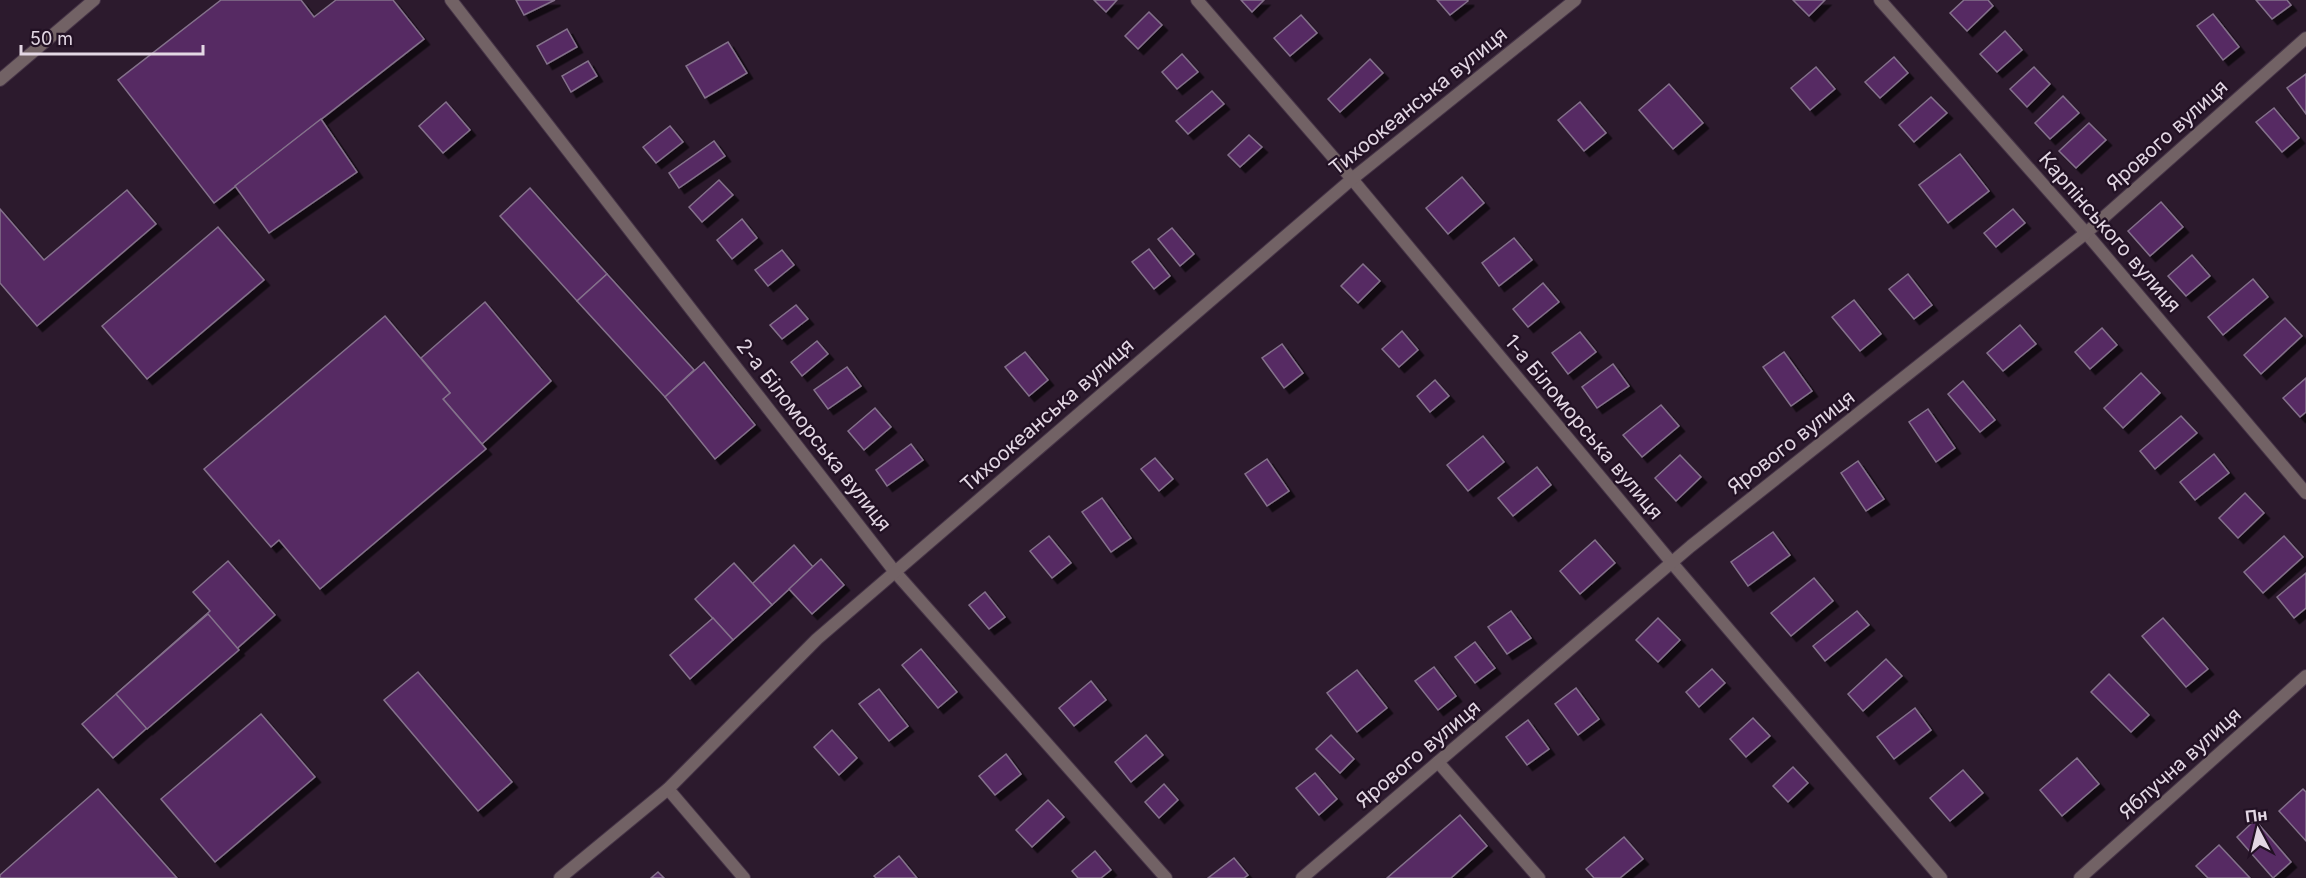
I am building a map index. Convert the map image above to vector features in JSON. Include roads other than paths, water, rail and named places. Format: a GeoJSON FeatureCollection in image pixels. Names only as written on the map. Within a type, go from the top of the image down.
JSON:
{"type":"FeatureCollection","features":[{"type":"Feature","properties":{"kind":"street"},"geometry":{"type":"LineString","coordinates":[[0,80],[94,0]]}},
{"type":"Feature","properties":{"kind":"street","name":"2-а Біломорська вулиця"},"geometry":{"type":"LineString","coordinates":[[450,0],[895,572],[1166,878]]}},
{"type":"Feature","properties":{"kind":"street","name":"1-а Біломорська вулиця"},"geometry":{"type":"LineString","coordinates":[[1197,0],[1352,179],[1672,563],[1941,878]]}},
{"type":"Feature","properties":{"kind":"street","name":"Тихоокеанська вулиця"},"geometry":{"type":"LineString","coordinates":[[560,878],[668,789],[817,639],[1352,179],[1575,0]]}},
{"type":"Feature","properties":{"kind":"street","name":"Карпінського вулиця"},"geometry":{"type":"LineString","coordinates":[[1880,0],[2086,233],[2306,493]]}},
{"type":"Feature","properties":{"kind":"street","name":"Ярового вулиця"},"geometry":{"type":"LineString","coordinates":[[1302,878],[1672,563],[2086,233],[2306,38]]}},
{"type":"Feature","properties":{"kind":"street","name":"Яблучна вулиця"},"geometry":{"type":"LineString","coordinates":[[2080,878],[2306,676]]}},
{"type":"Feature","properties":{"kind":"street"},"geometry":{"type":"LineString","coordinates":[[1438,762],[1539,878]]}},
{"type":"Feature","properties":{"kind":"street"},"geometry":{"type":"LineString","coordinates":[[668,789],[744,878]]}}]}
